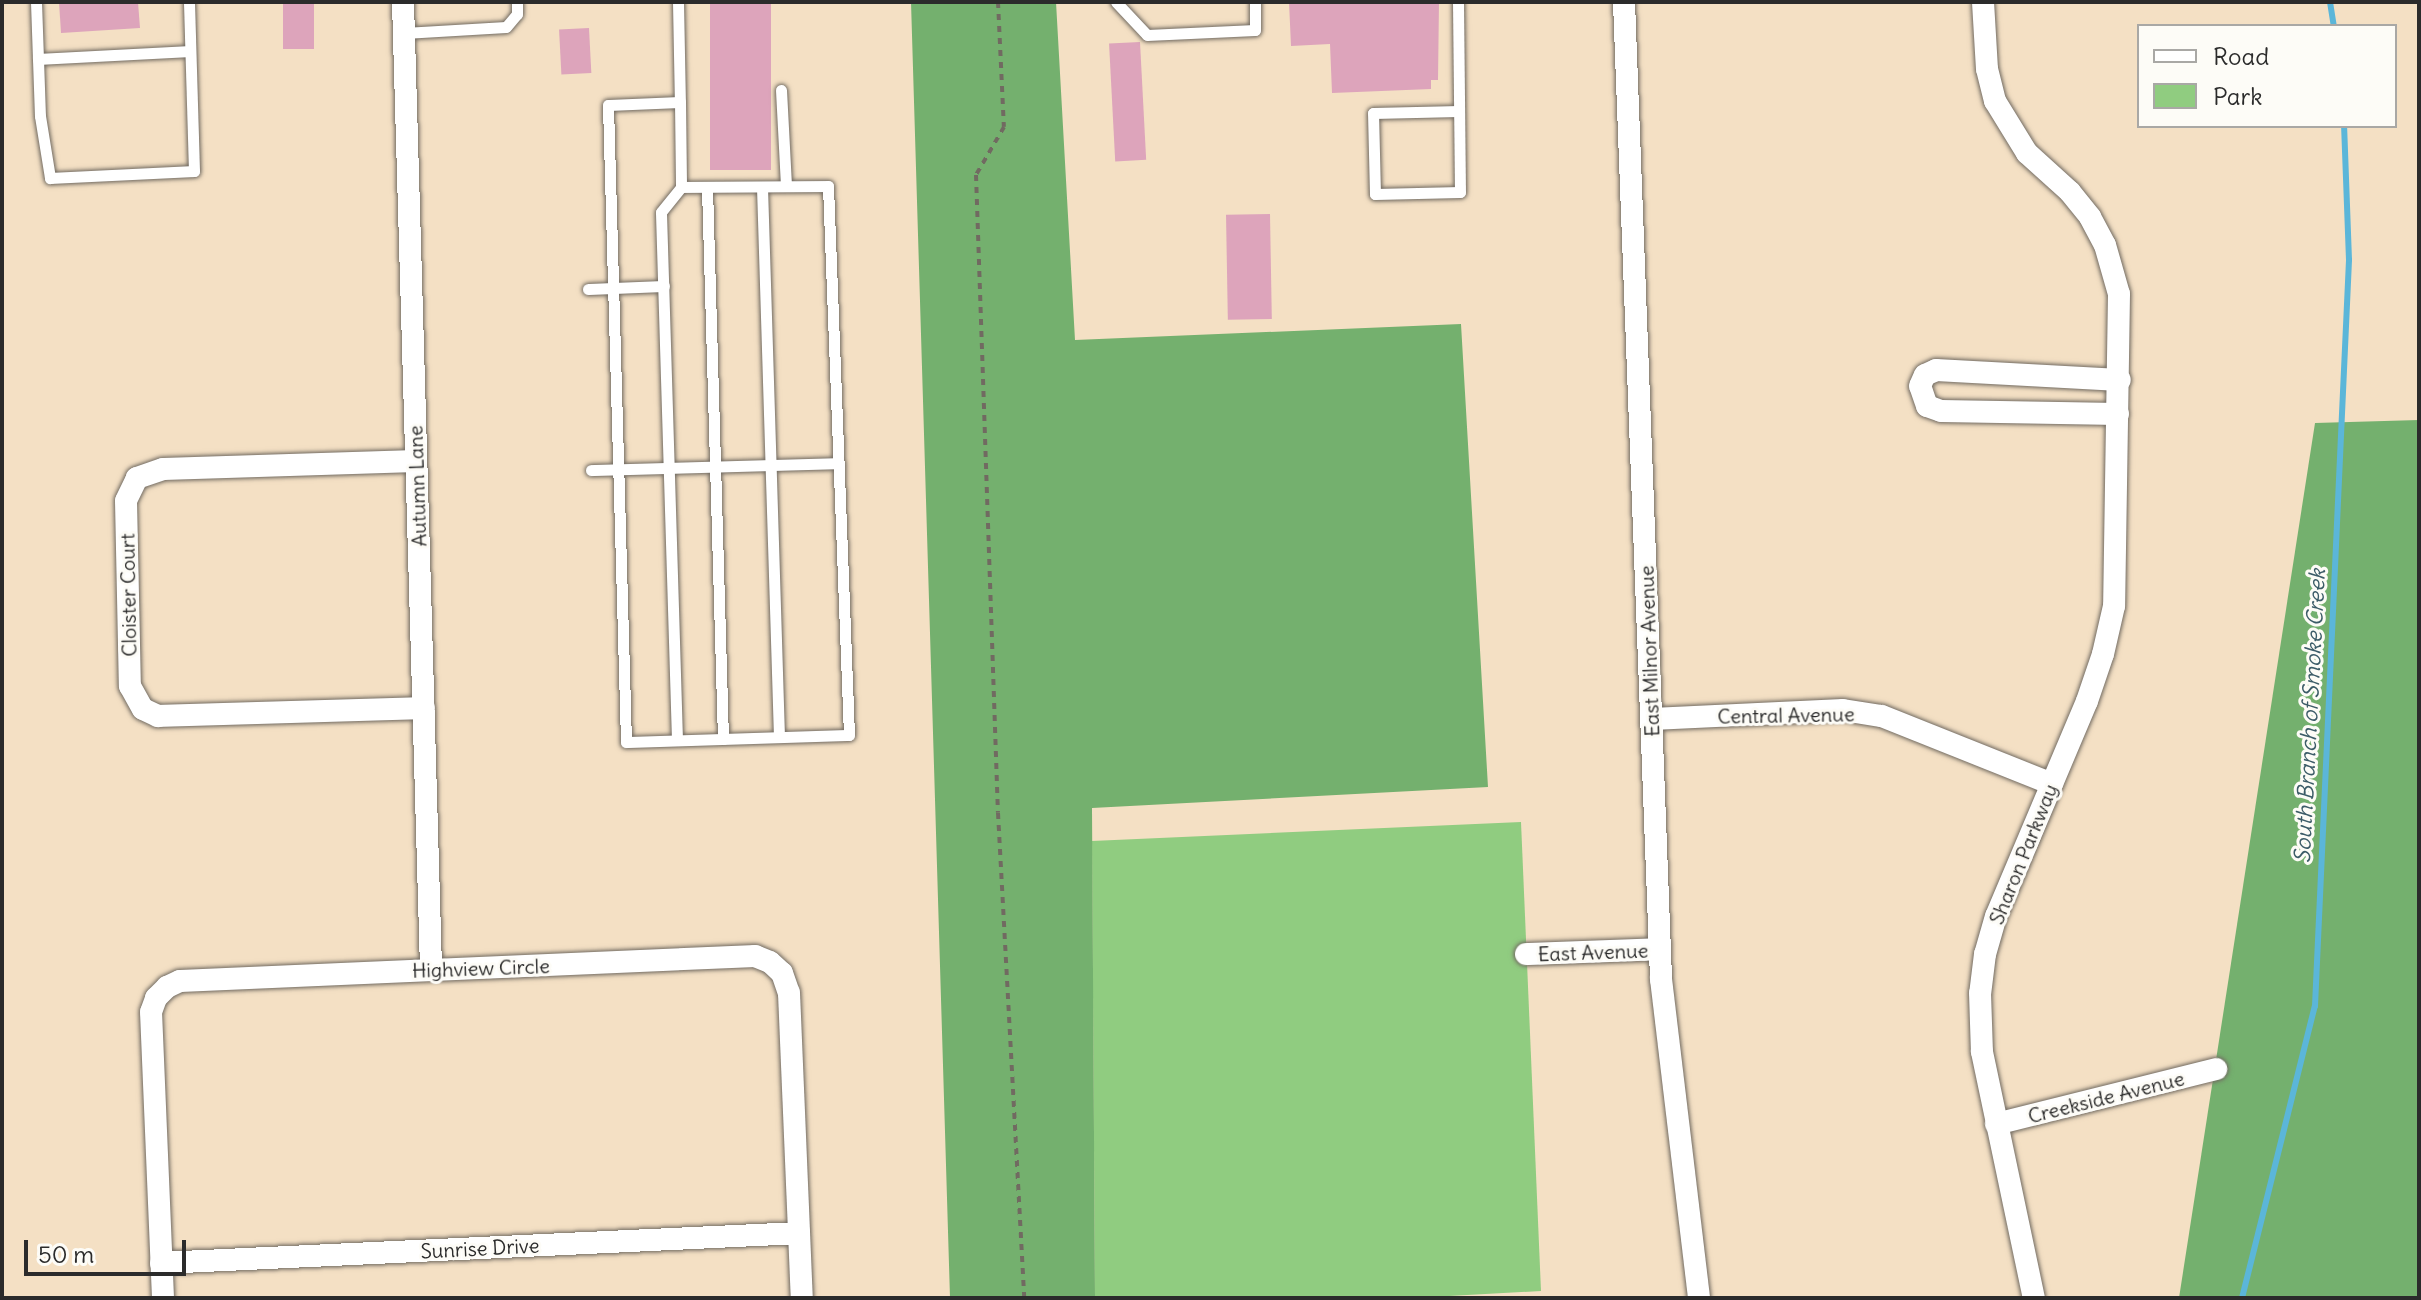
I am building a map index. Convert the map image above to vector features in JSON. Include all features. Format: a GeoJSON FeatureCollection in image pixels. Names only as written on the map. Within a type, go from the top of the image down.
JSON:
{"type":"FeatureCollection","features":[{"type":"Feature","properties":{"kind":"street","name":"Autumn Lane"},"geometry":{"type":"LineString","coordinates":[[403,2],[431,970]]}},
{"type":"Feature","properties":{"kind":"street","name":"East Milnor Avenue"},"geometry":{"type":"LineString","coordinates":[[1624,2],[1660,949],[1671,1080],[1699,1298]]}},
{"type":"Feature","properties":{"kind":"street","name":"Sharon Parkway"},"geometry":{"type":"LineString","coordinates":[[1983,2],[1987,69],[2000,111],[2027,153],[2070,192],[2090,217],[2105,245],[2119,294],[2114,606],[2103,654],[1996,916],[1985,954],[1979,1023],[1996,1124],[2034,1298]]}},
{"type":"Feature","properties":{"kind":"street"},"geometry":{"type":"LineString","coordinates":[[2118,414],[1941,411],[1927,406],[1920,386],[1925,375],[1936,370],[2120,380]]}},
{"type":"Feature","properties":{"kind":"street","name":"Cloister Court"},"geometry":{"type":"LineString","coordinates":[[416,461],[163,469],[137,478],[126,501],[130,686],[143,709],[158,716],[424,708]]}},
{"type":"Feature","properties":{"kind":"street","name":"Central Avenue"},"geometry":{"type":"LineString","coordinates":[[1652,719],[1843,710],[1882,716],[2052,784]]}},
{"type":"Feature","properties":{"kind":"street","name":"East Avenue"},"geometry":{"type":"LineString","coordinates":[[1526,954],[1660,949]]}},
{"type":"Feature","properties":{"kind":"street","name":"Highview Circle"},"geometry":{"type":"LineString","coordinates":[[163,1298],[151,1012],[156,998],[180,981],[755,956],[770,962],[782,973],[789,993],[802,1298]]}},
{"type":"Feature","properties":{"kind":"street","name":"Creekside Avenue"},"geometry":{"type":"LineString","coordinates":[[1996,1124],[2216,1069]]}},
{"type":"Feature","properties":{"kind":"street","name":"Sunrise Drive"},"geometry":{"type":"LineString","coordinates":[[161,1263],[799,1233]]}},
{"type":"Feature","properties":{"kind":"lane"},"geometry":{"type":"LineString","coordinates":[[36,2],[40,116],[50,178],[194,171],[189,2]]}},
{"type":"Feature","properties":{"kind":"lane"},"geometry":{"type":"LineString","coordinates":[[404,33],[506,27],[517,14],[517,2]]}},
{"type":"Feature","properties":{"kind":"lane"},"geometry":{"type":"LineString","coordinates":[[677,740],[661,212],[681,187],[678,2]]}},
{"type":"Feature","properties":{"kind":"lane"},"geometry":{"type":"LineString","coordinates":[[1116,2],[1147,35],[1255,30],[1255,2]]}},
{"type":"Feature","properties":{"kind":"lane"},"geometry":{"type":"LineString","coordinates":[[1458,2],[1460,192],[1375,194],[1373,113],[1459,111]]}},
{"type":"Feature","properties":{"kind":"lane"},"geometry":{"type":"LineString","coordinates":[[38,59],[190,51]]}},
{"type":"Feature","properties":{"kind":"lane"},"geometry":{"type":"LineString","coordinates":[[781,90],[786,186]]}},
{"type":"Feature","properties":{"kind":"lane"},"geometry":{"type":"LineString","coordinates":[[680,102],[608,105],[626,742],[849,735],[828,186],[681,187]]}},
{"type":"Feature","properties":{"kind":"lane"},"geometry":{"type":"LineString","coordinates":[[707,187],[723,739]]}},
{"type":"Feature","properties":{"kind":"lane"},"geometry":{"type":"LineString","coordinates":[[762,187],[779,737]]}},
{"type":"Feature","properties":{"kind":"lane"},"geometry":{"type":"LineString","coordinates":[[588,289],[664,286]]}},
{"type":"Feature","properties":{"kind":"lane"},"geometry":{"type":"LineString","coordinates":[[591,470],[838,463]]}},
{"type":"Feature","properties":{"kind":"path"},"geometry":{"type":"LineString","coordinates":[[998,2],[1004,127],[976,175],[998,813],[1024,1298]]}},
{"type":"Feature","properties":{"kind":"green space"},"geometry":{"type":"Polygon","coordinates":[[[911,2],[1056,2],[1075,340],[1461,324],[1488,787],[1092,808],[1095,1298],[950,1298],[911,2]]]}},
{"type":"Feature","properties":{"kind":"green space"},"geometry":{"type":"Polygon","coordinates":[[[2419,420],[2419,1298],[2179,1298],[2315,423],[2419,420]]]}},
{"type":"Feature","properties":{"kind":"green space"},"geometry":{"type":"Polygon","coordinates":[[[1521,822],[1541,1291],[1413,1298],[1095,1298],[1092,841],[1521,822]]]}},
{"type":"Feature","properties":{"kind":"building"},"geometry":{"type":"Polygon","coordinates":[[[59,2],[138,2],[140,28],[61,33],[59,2]]]}},
{"type":"Feature","properties":{"kind":"building"},"geometry":{"type":"Polygon","coordinates":[[[283,2],[314,2],[314,49],[283,49],[283,2]]]}},
{"type":"Feature","properties":{"kind":"building"},"geometry":{"type":"Polygon","coordinates":[[[710,2],[771,2],[771,170],[710,170],[710,2]]]}},
{"type":"Feature","properties":{"kind":"building"},"geometry":{"type":"Polygon","coordinates":[[[1289,2],[1439,2],[1438,80],[1431,80],[1431,89],[1332,93],[1330,44],[1291,46],[1289,2]]]}},
{"type":"Feature","properties":{"kind":"building"},"geometry":{"type":"Polygon","coordinates":[[[589,28],[591,73],[561,75],[559,30],[589,28]]]}},
{"type":"Feature","properties":{"kind":"building"},"geometry":{"type":"Polygon","coordinates":[[[1140,42],[1146,160],[1115,161],[1109,44],[1140,42]]]}},
{"type":"Feature","properties":{"kind":"building"},"geometry":{"type":"Polygon","coordinates":[[[1270,214],[1272,319],[1228,320],[1226,215],[1270,214]]]}},
{"type":"Feature","properties":{"kind":"waterway","name":"South Branch of Smoke Creek"},"geometry":{"type":"LineString","coordinates":[[2330,2],[2334,24]]}},
{"type":"Feature","properties":{"kind":"waterway","name":"South Branch of Smoke Creek"},"geometry":{"type":"LineString","coordinates":[[2242,1298],[2315,1006],[2349,260],[2344,128]]}}]}
